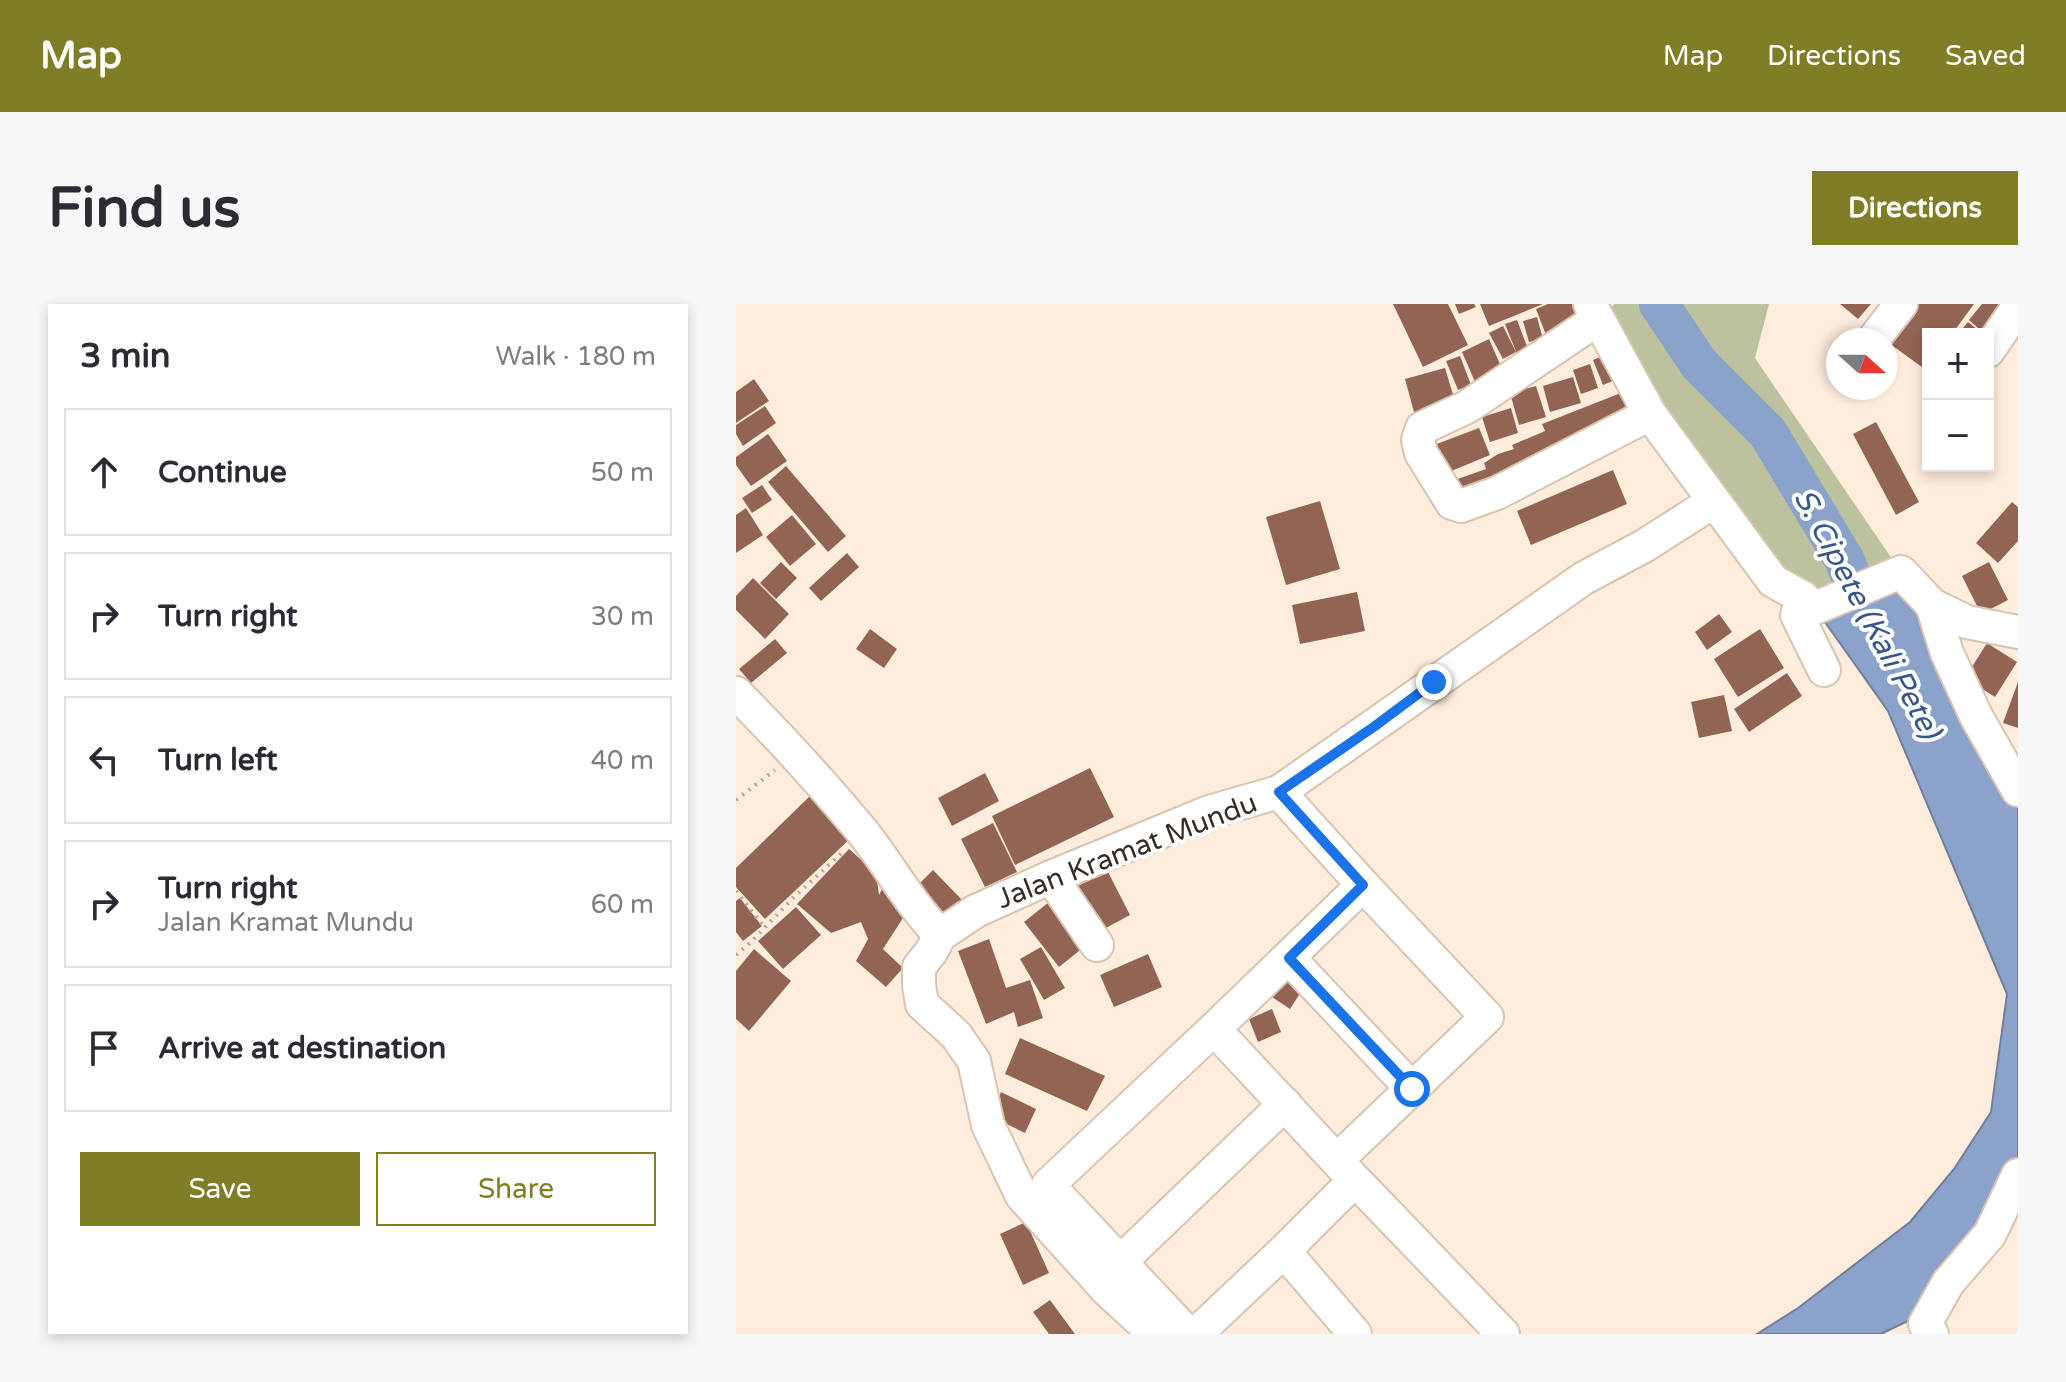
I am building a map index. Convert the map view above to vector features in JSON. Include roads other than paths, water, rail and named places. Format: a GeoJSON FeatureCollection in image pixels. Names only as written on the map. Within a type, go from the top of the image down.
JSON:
{"type":"FeatureCollection","features":[{"type":"Feature","properties":{"kind":"street"},"geometry":{"type":"LineString","coordinates":[[1882,328],[1901,304]]}},
{"type":"Feature","properties":{"kind":"street"},"geometry":{"type":"LineString","coordinates":[[1994,342],[2018,307]]}},
{"type":"Feature","properties":{"kind":"street"},"geometry":{"type":"LineString","coordinates":[[1650,414],[1497,493],[1461,506],[1452,503],[1421,453],[1418,440],[1422,428],[1467,407],[1594,312],[1650,414],[1713,502],[1773,581],[1808,603]]}},
{"type":"Feature","properties":{"kind":"street","name":"Jalan Kramat Mundu"},"geometry":{"type":"LineString","coordinates":[[940,935],[976,911],[1051,877],[1209,812],[1279,792],[1584,578],[1644,546],[1713,502]]}},
{"type":"Feature","properties":{"kind":"street"},"geometry":{"type":"LineString","coordinates":[[1824,670],[1797,615],[1808,603],[1901,572],[1932,605],[1967,622],[2018,632]]}},
{"type":"Feature","properties":{"kind":"street"},"geometry":{"type":"LineString","coordinates":[[1932,605],[1947,653],[1976,716],[2018,790]]}},
{"type":"Feature","properties":{"kind":"street"},"geometry":{"type":"LineString","coordinates":[[736,693],[796,754],[864,833],[940,935],[919,967],[922,1004],[956,1035],[974,1061],[988,1125],[1022,1196],[1108,1291],[1155,1334]]}},
{"type":"Feature","properties":{"kind":"street"},"geometry":{"type":"LineString","coordinates":[[1279,792],[1487,1017],[1412,1089],[1284,1251],[1198,1333],[1120,1262],[1048,1185],[1363,885]]}},
{"type":"Feature","properties":{"kind":"street"},"geometry":{"type":"LineString","coordinates":[[1051,877],[1097,945]]}},
{"type":"Feature","properties":{"kind":"street"},"geometry":{"type":"LineString","coordinates":[[1289,958],[1412,1089]]}},
{"type":"Feature","properties":{"kind":"street"},"geometry":{"type":"LineString","coordinates":[[1214,1029],[1503,1334]]}},
{"type":"Feature","properties":{"kind":"street"},"geometry":{"type":"LineString","coordinates":[[1120,1262],[1285,1104]]}},
{"type":"Feature","properties":{"kind":"street"},"geometry":{"type":"LineString","coordinates":[[1932,1334],[1925,1324],[1948,1283],[1990,1234],[2018,1175]]}},
{"type":"Feature","properties":{"kind":"street"},"geometry":{"type":"LineString","coordinates":[[1284,1251],[1355,1334]]}},
{"type":"Feature","properties":{"kind":"water"},"geometry":{"type":"Polygon","coordinates":[[[1901,572],[2018,790],[2018,1175],[1948,1283],[1908,1321],[1881,1334],[1757,1334],[1798,1308],[1910,1222],[1954,1169],[1991,1112],[2007,994],[1888,711],[1815,608],[1901,572]]]}},
{"type":"Feature","properties":{"kind":"waterway","name":"S. Cipete (Kali Pete)"},"geometry":{"type":"LineString","coordinates":[[1659,304],[1699,364],[1768,433],[1845,561],[1870,625]]}}]}
